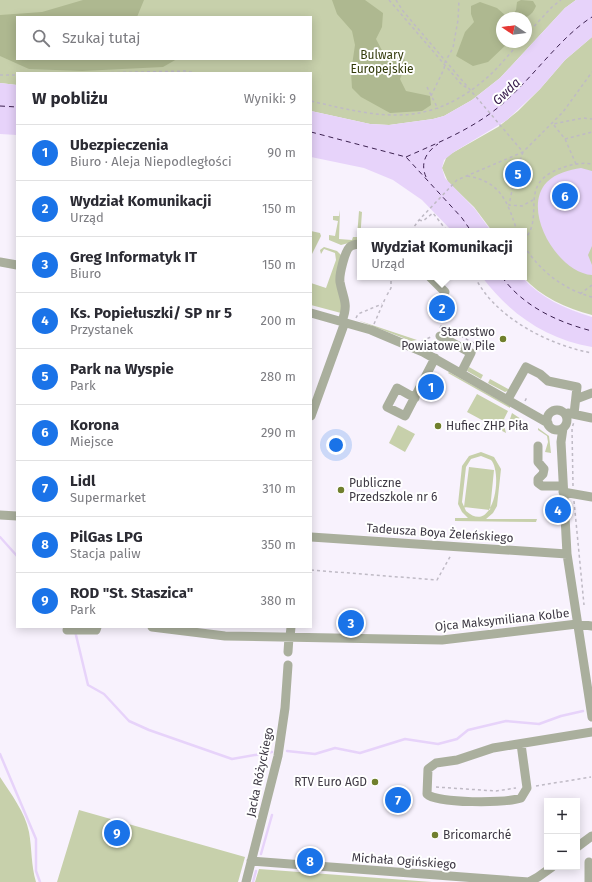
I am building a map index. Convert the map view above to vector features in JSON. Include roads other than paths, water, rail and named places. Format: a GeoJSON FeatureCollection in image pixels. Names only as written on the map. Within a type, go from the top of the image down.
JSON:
{"type":"FeatureCollection","features":[{"type":"Feature","properties":{"kind":"street"},"geometry":{"type":"LineString","coordinates":[[312,413],[346,310],[345,297],[340,280],[342,268],[347,250],[350,246],[357,245]]}},
{"type":"Feature","properties":{"kind":"street"},"geometry":{"type":"LineString","coordinates":[[0,262],[16,265]]}},
{"type":"Feature","properties":{"kind":"street"},"geometry":{"type":"LineString","coordinates":[[433,280],[445,292]]}},
{"type":"Feature","properties":{"kind":"street"},"geometry":{"type":"LineString","coordinates":[[312,313],[392,338],[435,358],[521,407],[559,423],[577,418],[592,418]]}},
{"type":"Feature","properties":{"kind":"street"},"geometry":{"type":"LineString","coordinates":[[438,336],[471,353],[461,373]]}},
{"type":"Feature","properties":{"kind":"street"},"geometry":{"type":"LineString","coordinates":[[415,398],[435,358]]}},
{"type":"Feature","properties":{"kind":"street"},"geometry":{"type":"LineString","coordinates":[[508,399],[526,367],[540,374],[548,381],[578,387],[576,399],[577,418]]}},
{"type":"Feature","properties":{"kind":"street"},"geometry":{"type":"LineString","coordinates":[[576,399],[592,393]]}},
{"type":"Feature","properties":{"kind":"street"},"geometry":{"type":"LineString","coordinates":[[521,407],[550,412],[559,410],[567,554],[592,718]]}},
{"type":"Feature","properties":{"kind":"street"},"geometry":{"type":"LineString","coordinates":[[550,412],[547,417],[559,423]]}},
{"type":"Feature","properties":{"kind":"street"},"geometry":{"type":"LineString","coordinates":[[538,446],[538,462],[544,469],[543,474],[538,479],[538,484],[563,489],[574,494],[592,497]]}},
{"type":"Feature","properties":{"kind":"street"},"geometry":{"type":"LineString","coordinates":[[0,515],[16,516]]}},
{"type":"Feature","properties":{"kind":"street","name":"Tadeusza Boya Żeleńskiego"},"geometry":{"type":"LineString","coordinates":[[312,537],[567,554]]}},
{"type":"Feature","properties":{"kind":"street","name":"Ojca Maksymiliana Kolbe"},"geometry":{"type":"LineString","coordinates":[[160,628],[225,636],[442,640],[578,624],[592,626]]}},
{"type":"Feature","properties":{"kind":"street"},"geometry":{"type":"LineString","coordinates":[[67,630],[96,630],[97,628]]}},
{"type":"Feature","properties":{"kind":"street"},"geometry":{"type":"LineString","coordinates":[[288,652],[291,628]]}},
{"type":"Feature","properties":{"kind":"street","name":"Jacka Różyckiego"},"geometry":{"type":"LineString","coordinates":[[246,882],[278,756],[285,708],[288,665]]}},
{"type":"Feature","properties":{"kind":"street"},"geometry":{"type":"LineString","coordinates":[[521,744],[527,787],[526,792],[521,798],[512,801],[492,802],[434,798],[427,794],[426,786],[428,769],[434,764],[457,760],[493,748],[592,732]]}},
{"type":"Feature","properties":{"kind":"street"},"geometry":{"type":"LineString","coordinates":[[580,845],[592,836]]}},
{"type":"Feature","properties":{"kind":"street","name":"Michała Ogińskiego"},"geometry":{"type":"LineString","coordinates":[[251,861],[529,882],[538,878],[548,870]]}},
{"type":"Feature","properties":{"kind":"street"},"geometry":{"type":"LineString","coordinates":[[589,862],[589,882]]}},
{"type":"Feature","properties":{"kind":"water","name":"Gwda"},"geometry":{"type":"Polygon","coordinates":[[[576,0],[592,0],[592,37],[565,60],[540,89],[507,120],[454,152],[444,160],[442,168],[445,178],[475,209],[489,228],[449,228],[422,200],[393,180],[364,168],[312,157],[312,111],[370,124],[389,125],[444,116],[472,100],[500,78],[528,48],[532,48],[532,44],[565,8],[576,0]]]}},
{"type":"Feature","properties":{"kind":"water"},"geometry":{"type":"Polygon","coordinates":[[[0,83],[16,85],[16,135],[0,134],[0,83]]]}},
{"type":"Feature","properties":{"kind":"water"},"geometry":{"type":"Polygon","coordinates":[[[581,168],[592,171],[592,246],[588,255],[592,265],[592,275],[579,272],[567,264],[556,252],[540,223],[538,208],[540,194],[547,182],[559,174],[581,168]],[[564,185],[557,190],[555,196],[558,202],[565,205],[572,203],[575,196],[572,188],[564,185]]]}},
{"type":"Feature","properties":{"kind":"water"},"geometry":{"type":"Polygon","coordinates":[[[485,280],[525,280],[537,291],[554,302],[592,317],[592,347],[559,338],[530,323],[493,290],[485,280]]]}},
{"type":"Feature","properties":{"kind":"waterway"},"geometry":{"type":"LineString","coordinates":[[0,537],[16,555]]}},
{"type":"Feature","properties":{"kind":"waterway"},"geometry":{"type":"LineString","coordinates":[[75,631],[88,685],[104,694],[129,721],[149,730],[232,759],[272,752]]}},
{"type":"Feature","properties":{"kind":"waterway"},"geometry":{"type":"LineString","coordinates":[[287,751],[315,754],[335,748],[360,753],[405,739],[438,744],[457,739],[468,730],[506,721],[539,724],[561,716],[583,711]]}},
{"type":"Feature","properties":{"kind":"waterway"},"geometry":{"type":"LineString","coordinates":[[0,754],[36,839],[36,871],[40,882]]}},
{"type":"Feature","properties":{"kind":"waterway"},"geometry":{"type":"LineString","coordinates":[[261,854],[272,815]]}},
{"type":"Feature","properties":{"kind":"waterway"},"geometry":{"type":"LineString","coordinates":[[253,882],[256,871]]}},
{"type":"Feature","properties":{"kind":"place","name":"Park na Wyspie"},"geometry":{"type":"Point","coordinates":[518,174]}},
{"type":"Feature","properties":{"kind":"place","name":"Korona"},"geometry":{"type":"Point","coordinates":[565,196]}},
{"type":"Feature","properties":{"kind":"place","name":"Wydział Komunikacji"},"geometry":{"type":"Point","coordinates":[442,308]}},
{"type":"Feature","properties":{"kind":"place","name":"Starostwo Powiatowe w Pile"},"geometry":{"type":"Point","coordinates":[503,339]}},
{"type":"Feature","properties":{"kind":"place","name":"Ubezpieczenia"},"geometry":{"type":"Point","coordinates":[431,387]}},
{"type":"Feature","properties":{"kind":"place","name":"Hufiec ZHP Piła"},"geometry":{"type":"Point","coordinates":[438,426]}},
{"type":"Feature","properties":{"kind":"place","name":"Publiczne Przedszkole nr 6"},"geometry":{"type":"Point","coordinates":[341,490]}},
{"type":"Feature","properties":{"kind":"place","name":"Ks. Popiełuszki/ SP nr 5"},"geometry":{"type":"Point","coordinates":[558,510]}},
{"type":"Feature","properties":{"kind":"place","name":"Greg Informatyk IT"},"geometry":{"type":"Point","coordinates":[351,623]}},
{"type":"Feature","properties":{"kind":"place","name":"RTV Euro AGD"},"geometry":{"type":"Point","coordinates":[375,782]}},
{"type":"Feature","properties":{"kind":"place","name":"Lidl"},"geometry":{"type":"Point","coordinates":[398,800]}},
{"type":"Feature","properties":{"kind":"place","name":"ROD \"St. Staszica\""},"geometry":{"type":"Point","coordinates":[117,833]}},
{"type":"Feature","properties":{"kind":"place","name":"Bricomarché"},"geometry":{"type":"Point","coordinates":[435,835]}},
{"type":"Feature","properties":{"kind":"place","name":"PilGas LPG"},"geometry":{"type":"Point","coordinates":[310,861]}},
{"type":"Feature","properties":{"kind":"park label","name":"Bulwary Europejskie"},"geometry":{"type":"Point","coordinates":[382,62]}}]}
